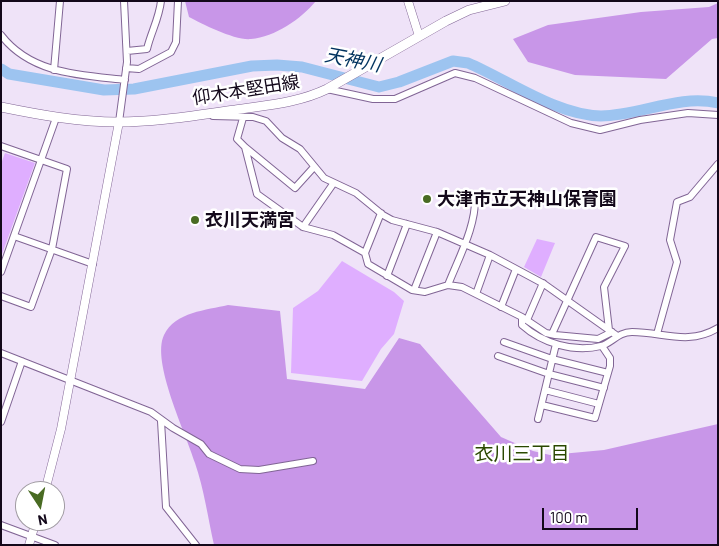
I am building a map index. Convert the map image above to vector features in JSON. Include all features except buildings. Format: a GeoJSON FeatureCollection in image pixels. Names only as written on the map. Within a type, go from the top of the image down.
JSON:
{"type":"FeatureCollection","features":[{"type":"Feature","properties":{"kind":"main road","name":"仰木本堅田線"},"geometry":{"type":"LineString","coordinates":[[1,108],[56,118],[119,122],[206,114],[292,102],[308,98],[327,89],[469,10],[505,1]]}},
{"type":"Feature","properties":{"kind":"street"},"geometry":{"type":"LineString","coordinates":[[54,70],[60,1]]}},
{"type":"Feature","properties":{"kind":"street"},"geometry":{"type":"LineString","coordinates":[[48,481],[71,379],[121,112],[127,51],[124,1]]}},
{"type":"Feature","properties":{"kind":"street"},"geometry":{"type":"LineString","coordinates":[[127,51],[147,49],[152,30],[160,18],[162,1]]}},
{"type":"Feature","properties":{"kind":"street"},"geometry":{"type":"LineString","coordinates":[[126,68],[139,68],[171,52],[176,42],[178,1]]}},
{"type":"Feature","properties":{"kind":"street"},"geometry":{"type":"LineString","coordinates":[[408,1],[420,36]]}},
{"type":"Feature","properties":{"kind":"street"},"geometry":{"type":"LineString","coordinates":[[1,35],[28,59],[54,70],[124,84]]}},
{"type":"Feature","properties":{"kind":"street"},"geometry":{"type":"LineString","coordinates":[[327,89],[373,100],[395,99],[455,73],[476,78],[564,120],[587,128],[600,130],[640,120],[688,113],[718,115]]}},
{"type":"Feature","properties":{"kind":"street"},"geometry":{"type":"LineString","coordinates":[[206,114],[266,121],[282,138],[300,149],[324,178],[332,184],[356,193],[392,220],[465,242],[516,268],[543,283],[612,332]]}},
{"type":"Feature","properties":{"kind":"street"},"geometry":{"type":"LineString","coordinates":[[2,268],[56,118]]}},
{"type":"Feature","properties":{"kind":"street"},"geometry":{"type":"LineString","coordinates":[[242,118],[237,139],[295,188],[314,167]]}},
{"type":"Feature","properties":{"kind":"street"},"geometry":{"type":"LineString","coordinates":[[245,147],[256,194],[303,227],[333,236],[365,253]]}},
{"type":"Feature","properties":{"kind":"street"},"geometry":{"type":"LineString","coordinates":[[1,296],[31,307],[52,250],[67,170],[2,148]]}},
{"type":"Feature","properties":{"kind":"street"},"geometry":{"type":"LineString","coordinates":[[657,334],[678,262],[670,240],[677,202],[690,197],[718,164]]}},
{"type":"Feature","properties":{"kind":"street"},"geometry":{"type":"LineString","coordinates":[[303,227],[332,184]]}},
{"type":"Feature","properties":{"kind":"street"},"geometry":{"type":"LineString","coordinates":[[448,285],[476,208],[475,194]]}},
{"type":"Feature","properties":{"kind":"street"},"geometry":{"type":"LineString","coordinates":[[381,213],[365,253],[368,264],[414,290],[425,292],[448,285],[462,287],[524,318],[546,333],[592,340],[612,332],[690,338],[718,328]]}},
{"type":"Feature","properties":{"kind":"street"},"geometry":{"type":"LineString","coordinates":[[387,276],[407,224]]}},
{"type":"Feature","properties":{"kind":"street"},"geometry":{"type":"LineString","coordinates":[[414,290],[436,232]]}},
{"type":"Feature","properties":{"kind":"street"},"geometry":{"type":"LineString","coordinates":[[14,236],[93,264]]}},
{"type":"Feature","properties":{"kind":"street"},"geometry":{"type":"LineString","coordinates":[[543,283],[522,325],[532,334],[556,344],[582,348],[602,346],[612,332],[604,287],[625,246],[596,237],[552,334]]}},
{"type":"Feature","properties":{"kind":"street"},"geometry":{"type":"LineString","coordinates":[[476,294],[490,255]]}},
{"type":"Feature","properties":{"kind":"street"},"geometry":{"type":"LineString","coordinates":[[501,307],[516,268]]}},
{"type":"Feature","properties":{"kind":"street"},"geometry":{"type":"LineString","coordinates":[[504,342],[552,359],[608,373]]}},
{"type":"Feature","properties":{"kind":"street"},"geometry":{"type":"LineString","coordinates":[[538,419],[556,344]]}},
{"type":"Feature","properties":{"kind":"street"},"geometry":{"type":"LineString","coordinates":[[542,405],[595,418],[608,373],[610,358],[602,346]]}},
{"type":"Feature","properties":{"kind":"street"},"geometry":{"type":"LineString","coordinates":[[1,353],[151,412],[162,421],[201,444],[209,454],[240,469],[258,470],[313,461]]}},
{"type":"Feature","properties":{"kind":"street"},"geometry":{"type":"LineString","coordinates":[[498,356],[549,374],[604,388]]}},
{"type":"Feature","properties":{"kind":"street"},"geometry":{"type":"LineString","coordinates":[[1,422],[22,361]]}},
{"type":"Feature","properties":{"kind":"street"},"geometry":{"type":"LineString","coordinates":[[545,390],[599,404]]}},
{"type":"Feature","properties":{"kind":"street"},"geometry":{"type":"LineString","coordinates":[[162,421],[166,507],[196,545]]}},
{"type":"Feature","properties":{"kind":"street"},"geometry":{"type":"LineString","coordinates":[[1,525],[55,545]]}},
{"type":"Feature","properties":{"kind":"street"},"geometry":{"type":"LineString","coordinates":[[29,545],[33,531]]}},
{"type":"Feature","properties":{"kind":"shaded area"},"geometry":{"type":"Polygon","coordinates":[[[185,1],[316,1],[303,14],[278,31],[260,38],[245,39],[210,28],[189,17],[185,1]]]}},
{"type":"Feature","properties":{"kind":"shaded area"},"geometry":{"type":"Polygon","coordinates":[[[718,3],[718,38],[712,39],[666,79],[575,75],[528,62],[513,39],[548,25],[641,12],[709,7],[718,3]]]}},
{"type":"Feature","properties":{"kind":"shaded area"},"geometry":{"type":"Polygon","coordinates":[[[5,153],[35,163],[1,257],[1,164],[5,153]]]}},
{"type":"Feature","properties":{"kind":"shaded area"},"geometry":{"type":"Polygon","coordinates":[[[537,239],[555,243],[541,277],[524,267],[537,239]]]}},
{"type":"Feature","properties":{"kind":"shaded area"},"geometry":{"type":"Polygon","coordinates":[[[342,261],[394,292],[404,301],[394,334],[381,349],[362,381],[291,373],[293,308],[318,291],[342,261]]]}},
{"type":"Feature","properties":{"kind":"shaded area"},"geometry":{"type":"Polygon","coordinates":[[[228,305],[280,311],[287,379],[365,389],[399,338],[420,344],[501,437],[533,451],[550,455],[604,450],[718,424],[718,545],[214,545],[198,473],[171,398],[162,362],[161,347],[164,335],[176,321],[192,313],[228,305]]]}},
{"type":"Feature","properties":{"kind":"waterway","name":"天神川"},"geometry":{"type":"LineString","coordinates":[[1,69],[9,74],[104,90],[134,89],[252,66],[277,65],[302,67],[379,87],[399,82],[453,61],[468,63],[550,103],[584,114],[616,115],[688,101],[718,103]]}},
{"type":"Feature","properties":{"kind":"place","name":"大津市立天神山保育園"},"geometry":{"type":"Point","coordinates":[427,199]}},
{"type":"Feature","properties":{"kind":"place","name":"衣川天満宮"},"geometry":{"type":"Point","coordinates":[195,220]}},
{"type":"Feature","properties":{"kind":"district","name":"衣川三丁目"},"geometry":{"type":"Point","coordinates":[522,454]}}]}
